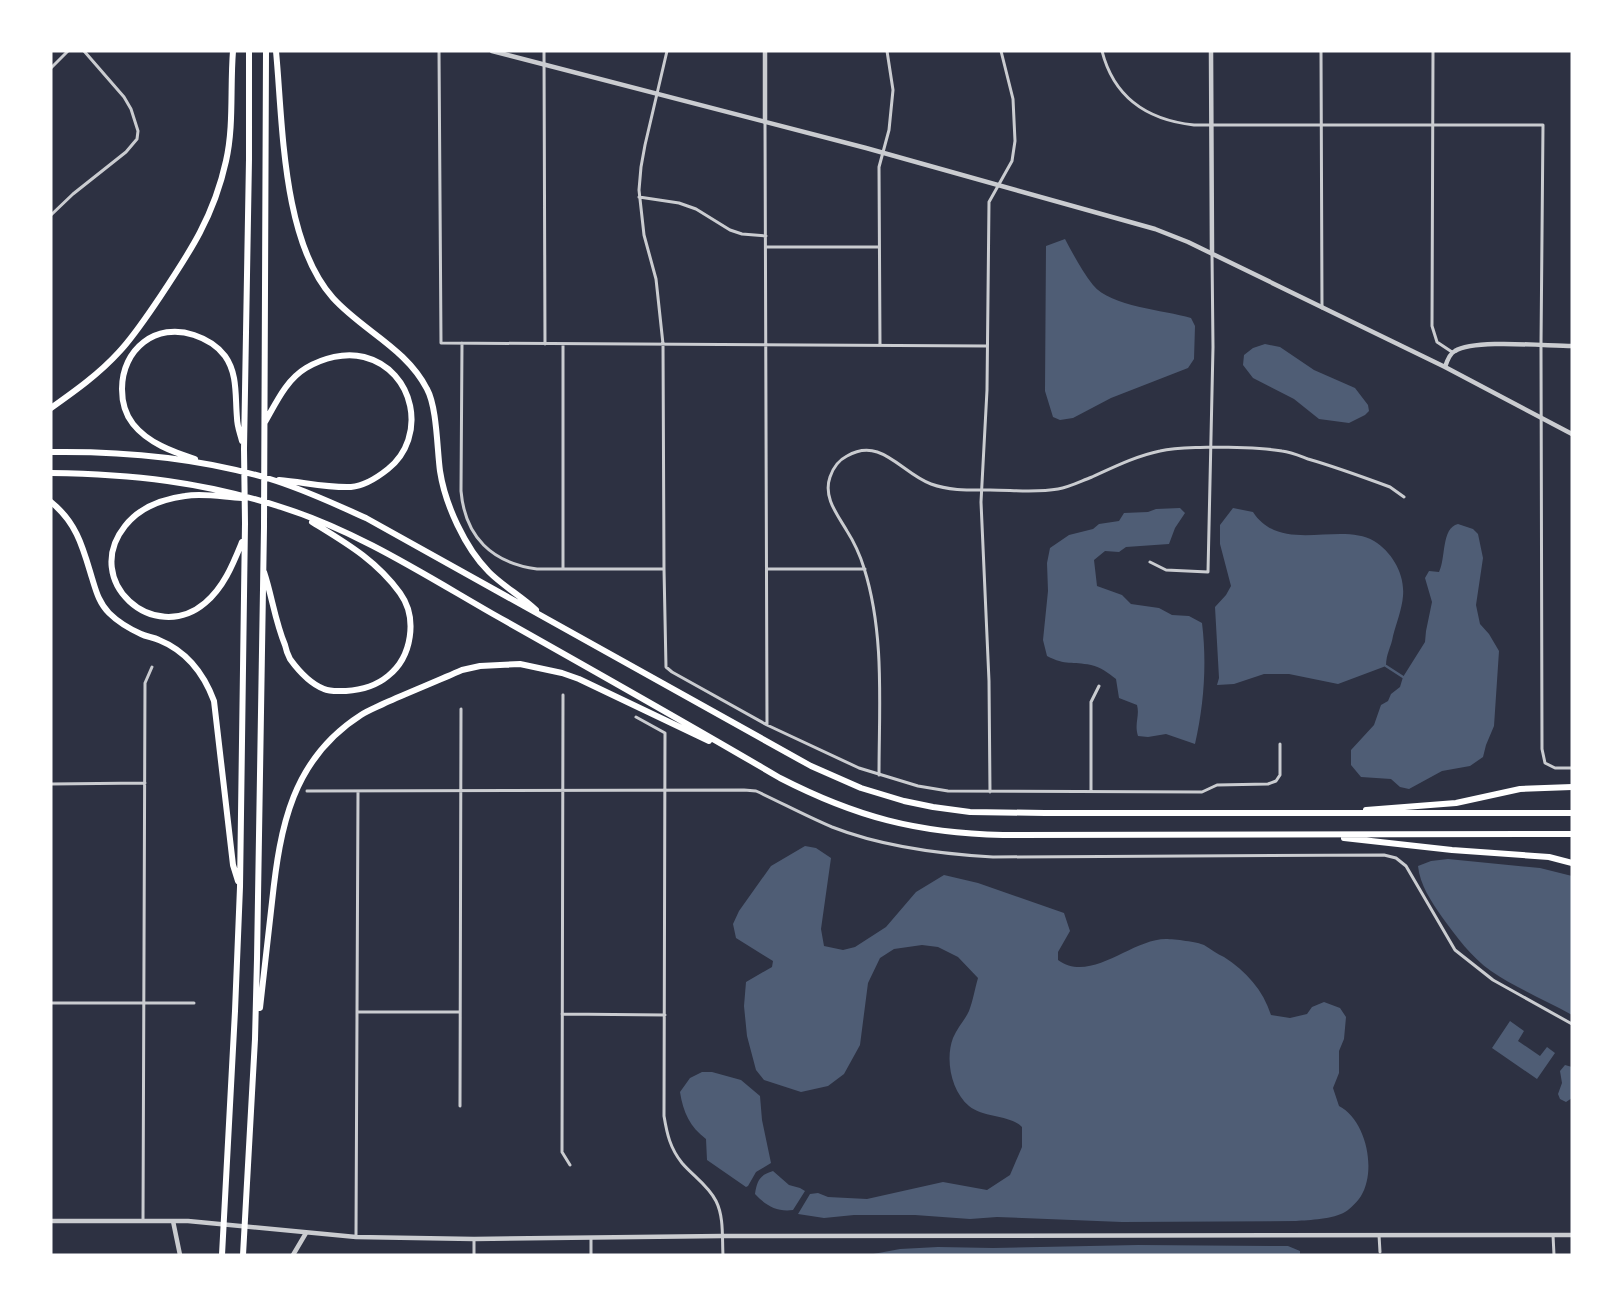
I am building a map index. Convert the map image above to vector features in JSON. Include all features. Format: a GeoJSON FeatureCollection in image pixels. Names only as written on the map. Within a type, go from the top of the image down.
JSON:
{"type":"FeatureCollection","features":[{"type":"Feature","properties":{"kind":"highway"},"geometry":{"type":"LineString","coordinates":[[51,408],[89,380],[119,352],[179,271],[203,228],[218,193],[226,161],[231,109],[233,51]]}},
{"type":"Feature","properties":{"kind":"highway"},"geometry":{"type":"LineString","coordinates":[[222,1255],[236,1010],[240,887],[249,159],[248,51]]}},
{"type":"Feature","properties":{"kind":"highway"},"geometry":{"type":"LineString","coordinates":[[243,1255],[255,1039],[264,527],[266,51]]}},
{"type":"Feature","properties":{"kind":"highway"},"geometry":{"type":"LineString","coordinates":[[276,51],[290,188],[302,240],[313,268],[326,290],[337,302],[356,320],[402,355],[422,380],[430,397],[443,486],[461,531],[489,572],[526,600],[542,616]]}},
{"type":"Feature","properties":{"kind":"highway"},"geometry":{"type":"LineString","coordinates":[[220,467],[159,445],[132,423],[123,404],[123,375],[127,362],[145,341],[164,332],[191,334],[209,341],[225,356],[233,374],[237,402],[236,419],[244,449]]}},
{"type":"Feature","properties":{"kind":"highway"},"geometry":{"type":"LineString","coordinates":[[51,452],[165,457],[270,479],[350,487],[370,480],[391,466],[403,451],[410,433],[412,413],[408,395],[391,372],[370,358],[348,355],[326,359],[302,371],[286,387],[264,424]]}},
{"type":"Feature","properties":{"kind":"highway"},"geometry":{"type":"LineString","coordinates":[[51,473],[105,474],[160,479],[217,489],[296,512],[344,532],[392,556],[811,794],[842,807],[905,826],[969,834],[1003,835],[1572,834]]}},
{"type":"Feature","properties":{"kind":"highway"},"geometry":{"type":"LineString","coordinates":[[270,479],[366,518],[811,766],[861,788],[904,801],[970,812],[1572,813]]}},
{"type":"Feature","properties":{"kind":"highway"},"geometry":{"type":"LineString","coordinates":[[244,538],[219,588],[196,610],[185,614],[163,617],[151,614],[138,607],[122,594],[112,571],[112,552],[120,533],[137,514],[149,506],[186,495],[256,500]]}},
{"type":"Feature","properties":{"kind":"highway"},"geometry":{"type":"LineString","coordinates":[[51,502],[68,518],[80,538],[98,596],[108,612],[141,635],[158,639],[184,655],[194,665],[210,690],[214,701],[233,865],[240,887]]}},
{"type":"Feature","properties":{"kind":"highway"},"geometry":{"type":"LineString","coordinates":[[262,566],[279,632],[290,658],[311,682],[325,690],[361,690],[378,683],[390,675],[401,661],[411,633],[411,621],[401,594],[364,555],[296,512]]}},
{"type":"Feature","properties":{"kind":"highway"},"geometry":{"type":"LineString","coordinates":[[255,1039],[267,949],[274,874],[282,834],[292,799],[305,771],[320,750],[331,738],[360,715],[462,670],[493,664],[520,664],[545,668],[579,679],[750,760]]}},
{"type":"Feature","properties":{"kind":"highway"},"geometry":{"type":"LineString","coordinates":[[1313,814],[1456,803],[1520,789],[1572,787]]}},
{"type":"Feature","properties":{"kind":"highway"},"geometry":{"type":"LineString","coordinates":[[1310,834],[1452,850],[1549,857],[1572,863]]}},
{"type":"Feature","properties":{"kind":"street"},"geometry":{"type":"LineString","coordinates":[[51,68],[68,51]]}},
{"type":"Feature","properties":{"kind":"street"},"geometry":{"type":"LineString","coordinates":[[51,215],[73,194],[126,152],[137,139],[138,130],[131,109],[124,97],[84,51]]}},
{"type":"Feature","properties":{"kind":"street"},"geometry":{"type":"LineString","coordinates":[[439,51],[441,343],[987,346]]}},
{"type":"Feature","properties":{"kind":"street"},"geometry":{"type":"LineString","coordinates":[[492,51],[883,153],[1148,226],[1188,242],[1445,367],[1572,434]]}},
{"type":"Feature","properties":{"kind":"street"},"geometry":{"type":"LineString","coordinates":[[544,51],[546,344]]}},
{"type":"Feature","properties":{"kind":"street"},"geometry":{"type":"LineString","coordinates":[[667,51],[640,167],[639,197],[644,235],[656,279],[663,344],[666,667],[767,725],[858,768],[879,776],[918,786],[948,791],[1202,792],[1216,784],[1268,784],[1276,781],[1280,775],[1280,744]]}},
{"type":"Feature","properties":{"kind":"street"},"geometry":{"type":"LineString","coordinates":[[766,51],[767,725]]}},
{"type":"Feature","properties":{"kind":"street"},"geometry":{"type":"LineString","coordinates":[[880,345],[879,167],[889,130],[892,90],[886,51]]}},
{"type":"Feature","properties":{"kind":"street"},"geometry":{"type":"LineString","coordinates":[[990,792],[990,681],[982,534],[982,490],[986,422],[989,202],[1012,161],[1016,141],[1013,99],[1001,51]]}},
{"type":"Feature","properties":{"kind":"street"},"geometry":{"type":"LineString","coordinates":[[1102,51],[1112,78],[1133,103],[1146,112],[1162,119],[1194,125],[1543,124],[1541,346],[1542,739],[1545,763],[1555,768],[1572,768]]}},
{"type":"Feature","properties":{"kind":"street"},"geometry":{"type":"LineString","coordinates":[[1150,562],[1166,570],[1208,572],[1213,347],[1211,51]]}},
{"type":"Feature","properties":{"kind":"street"},"geometry":{"type":"LineString","coordinates":[[1321,51],[1322,308]]}},
{"type":"Feature","properties":{"kind":"street"},"geometry":{"type":"LineString","coordinates":[[1433,51],[1432,326],[1437,342],[1452,352]]}},
{"type":"Feature","properties":{"kind":"street"},"geometry":{"type":"LineString","coordinates":[[639,197],[679,203],[696,209],[730,230],[742,234],[766,236]]}},
{"type":"Feature","properties":{"kind":"street"},"geometry":{"type":"LineString","coordinates":[[766,248],[879,248]]}},
{"type":"Feature","properties":{"kind":"street"},"geometry":{"type":"LineString","coordinates":[[462,343],[461,491],[462,506],[474,534],[495,555],[522,567],[537,569],[664,569]]}},
{"type":"Feature","properties":{"kind":"street"},"geometry":{"type":"LineString","coordinates":[[563,344],[563,569]]}},
{"type":"Feature","properties":{"kind":"street"},"geometry":{"type":"LineString","coordinates":[[1445,367],[1452,352],[1464,346],[1485,344],[1572,346]]}},
{"type":"Feature","properties":{"kind":"street"},"geometry":{"type":"LineString","coordinates":[[879,776],[877,638],[873,607],[864,569],[855,546],[829,500],[828,488],[830,477],[835,467],[843,458],[864,450],[875,451],[886,455],[906,471],[932,484],[947,488],[982,490],[1057,489],[1070,486],[1139,456],[1162,450],[1242,447],[1283,451],[1390,487],[1404,497]]}},
{"type":"Feature","properties":{"kind":"street"},"geometry":{"type":"LineString","coordinates":[[767,569],[864,569]]}},
{"type":"Feature","properties":{"kind":"street"},"geometry":{"type":"LineString","coordinates":[[143,1221],[145,683],[152,667]]}},
{"type":"Feature","properties":{"kind":"street"},"geometry":{"type":"LineString","coordinates":[[1091,791],[1091,702],[1099,686]]}},
{"type":"Feature","properties":{"kind":"street"},"geometry":{"type":"LineString","coordinates":[[563,695],[562,1152],[570,1165]]}},
{"type":"Feature","properties":{"kind":"street"},"geometry":{"type":"LineString","coordinates":[[460,1106],[461,709]]}},
{"type":"Feature","properties":{"kind":"street"},"geometry":{"type":"LineString","coordinates":[[636,717],[665,733],[664,1116],[668,1141],[682,1162],[703,1183],[716,1202],[722,1223],[723,1255]]}},
{"type":"Feature","properties":{"kind":"street"},"geometry":{"type":"LineString","coordinates":[[51,784],[145,783]]}},
{"type":"Feature","properties":{"kind":"street"},"geometry":{"type":"LineString","coordinates":[[307,791],[756,791],[834,827],[891,844],[942,854],[993,857],[1384,855],[1396,858],[1406,866],[1455,950],[1492,980],[1572,1024]]}},
{"type":"Feature","properties":{"kind":"street"},"geometry":{"type":"LineString","coordinates":[[356,1237],[358,791]]}},
{"type":"Feature","properties":{"kind":"street"},"geometry":{"type":"LineString","coordinates":[[51,1003],[194,1003]]}},
{"type":"Feature","properties":{"kind":"street"},"geometry":{"type":"LineString","coordinates":[[357,1012],[460,1012]]}},
{"type":"Feature","properties":{"kind":"street"},"geometry":{"type":"LineString","coordinates":[[562,1014],[665,1015]]}},
{"type":"Feature","properties":{"kind":"street"},"geometry":{"type":"LineString","coordinates":[[51,1221],[188,1221],[306,1234],[356,1237],[1572,1235]]}},
{"type":"Feature","properties":{"kind":"street"},"geometry":{"type":"LineString","coordinates":[[173,1221],[180,1255]]}},
{"type":"Feature","properties":{"kind":"street"},"geometry":{"type":"LineString","coordinates":[[293,1255],[306,1234]]}},
{"type":"Feature","properties":{"kind":"street"},"geometry":{"type":"LineString","coordinates":[[1553,1235],[1554,1255]]}},
{"type":"Feature","properties":{"kind":"street"},"geometry":{"type":"LineString","coordinates":[[1380,1236],[1380,1252]]}},
{"type":"Feature","properties":{"kind":"street"},"geometry":{"type":"LineString","coordinates":[[591,1237],[591,1255]]}},
{"type":"Feature","properties":{"kind":"street"},"geometry":{"type":"LineString","coordinates":[[474,1238],[474,1255]]}},
{"type":"Feature","properties":{"kind":"water"},"geometry":{"type":"Polygon","coordinates":[[[1065,239],[1085,274],[1101,292],[1125,303],[1191,318],[1195,326],[1194,359],[1188,368],[1111,398],[1073,418],[1060,420],[1053,417],[1045,391],[1046,246],[1065,239]]]}},
{"type":"Feature","properties":{"kind":"water"},"geometry":{"type":"Polygon","coordinates":[[[1265,344],[1280,347],[1314,370],[1355,388],[1368,405],[1369,411],[1349,423],[1319,419],[1294,399],[1253,378],[1243,365],[1244,355],[1253,348],[1265,344]]]}},
{"type":"Feature","properties":{"kind":"water"},"geometry":{"type":"Polygon","coordinates":[[[1180,508],[1185,513],[1175,528],[1169,544],[1126,547],[1119,552],[1105,551],[1094,560],[1097,586],[1122,595],[1131,604],[1159,608],[1172,615],[1189,616],[1202,623],[1204,684],[1195,744],[1166,734],[1148,737],[1138,736],[1137,705],[1119,698],[1116,679],[1095,666],[1064,662],[1047,656],[1043,640],[1048,591],[1047,563],[1050,548],[1069,535],[1093,529],[1099,524],[1119,521],[1124,513],[1180,508]]]}},
{"type":"Feature","properties":{"kind":"water"},"geometry":{"type":"Polygon","coordinates":[[[1233,508],[1253,512],[1265,525],[1279,532],[1295,535],[1345,534],[1360,536],[1374,541],[1392,557],[1402,580],[1403,596],[1386,666],[1338,684],[1289,674],[1264,674],[1234,684],[1217,685],[1219,678],[1215,607],[1231,586],[1220,544],[1220,525],[1233,508]]]}},
{"type":"Feature","properties":{"kind":"water"},"geometry":{"type":"Polygon","coordinates":[[[1458,524],[1473,529],[1478,534],[1483,558],[1476,605],[1480,624],[1489,634],[1499,651],[1494,726],[1483,757],[1470,766],[1442,771],[1409,789],[1400,787],[1391,779],[1361,777],[1351,765],[1351,750],[1374,725],[1381,705],[1388,701],[1391,694],[1400,687],[1403,677],[1425,642],[1432,602],[1425,578],[1429,571],[1439,572],[1446,538],[1449,531],[1458,524]]]}},
{"type":"Feature","properties":{"kind":"water"},"geometry":{"type":"Polygon","coordinates":[[[805,846],[816,848],[831,858],[821,929],[824,946],[843,950],[855,947],[886,927],[916,892],[944,875],[978,883],[1064,913],[1070,931],[1058,952],[1058,960],[1071,966],[1084,967],[1097,964],[1153,941],[1166,939],[1186,941],[1204,945],[1240,968],[1258,989],[1271,1015],[1290,1018],[1307,1014],[1312,1007],[1324,1002],[1340,1008],[1346,1017],[1344,1039],[1339,1051],[1339,1073],[1333,1088],[1339,1106],[1356,1122],[1366,1146],[1368,1173],[1366,1185],[1361,1196],[1345,1212],[1335,1216],[1296,1221],[1122,1222],[997,1217],[970,1219],[915,1215],[854,1215],[824,1218],[798,1214],[810,1194],[818,1193],[828,1197],[867,1199],[943,1182],[987,1190],[1010,1175],[1022,1147],[1022,1127],[1011,1120],[975,1110],[963,1100],[954,1083],[950,1065],[951,1046],[955,1034],[969,1011],[978,978],[958,957],[938,947],[922,945],[894,949],[880,958],[868,983],[860,1045],[844,1074],[828,1086],[801,1092],[764,1080],[756,1070],[747,1036],[744,1006],[746,982],[772,967],[773,961],[736,938],[733,924],[739,911],[771,866],[805,846]]]}},
{"type":"Feature","properties":{"kind":"water"},"geometry":{"type":"Polygon","coordinates":[[[1448,859],[1540,868],[1572,876],[1572,1015],[1491,971],[1470,953],[1458,939],[1427,893],[1421,880],[1418,866],[1431,861],[1448,859]]]}},
{"type":"Feature","properties":{"kind":"water"},"geometry":{"type":"Polygon","coordinates":[[[1510,1021],[1524,1031],[1518,1041],[1540,1056],[1547,1047],[1555,1053],[1537,1079],[1492,1048],[1510,1021]]]}},
{"type":"Feature","properties":{"kind":"water"},"geometry":{"type":"Polygon","coordinates":[[[1565,1065],[1572,1067],[1572,1098],[1566,1102],[1560,1099],[1558,1094],[1562,1083],[1560,1071],[1565,1065]]]}},
{"type":"Feature","properties":{"kind":"water"},"geometry":{"type":"Polygon","coordinates":[[[702,1072],[712,1072],[741,1080],[760,1096],[762,1120],[771,1163],[756,1172],[746,1187],[707,1160],[706,1139],[692,1124],[685,1112],[680,1092],[690,1078],[702,1072]]]}},
{"type":"Feature","properties":{"kind":"water"},"geometry":{"type":"Polygon","coordinates":[[[773,1171],[789,1185],[805,1191],[793,1210],[782,1210],[772,1207],[755,1194],[760,1179],[765,1174],[773,1171]]]}},
{"type":"Feature","properties":{"kind":"water"},"geometry":{"type":"Polygon","coordinates":[[[1138,1245],[1288,1246],[1300,1251],[1300,1255],[868,1255],[900,1249],[938,1247],[993,1248],[1138,1245]]]}},
{"type":"Feature","properties":{"kind":"waterway"},"geometry":{"type":"LineString","coordinates":[[1386,666],[1403,677]]}}]}
